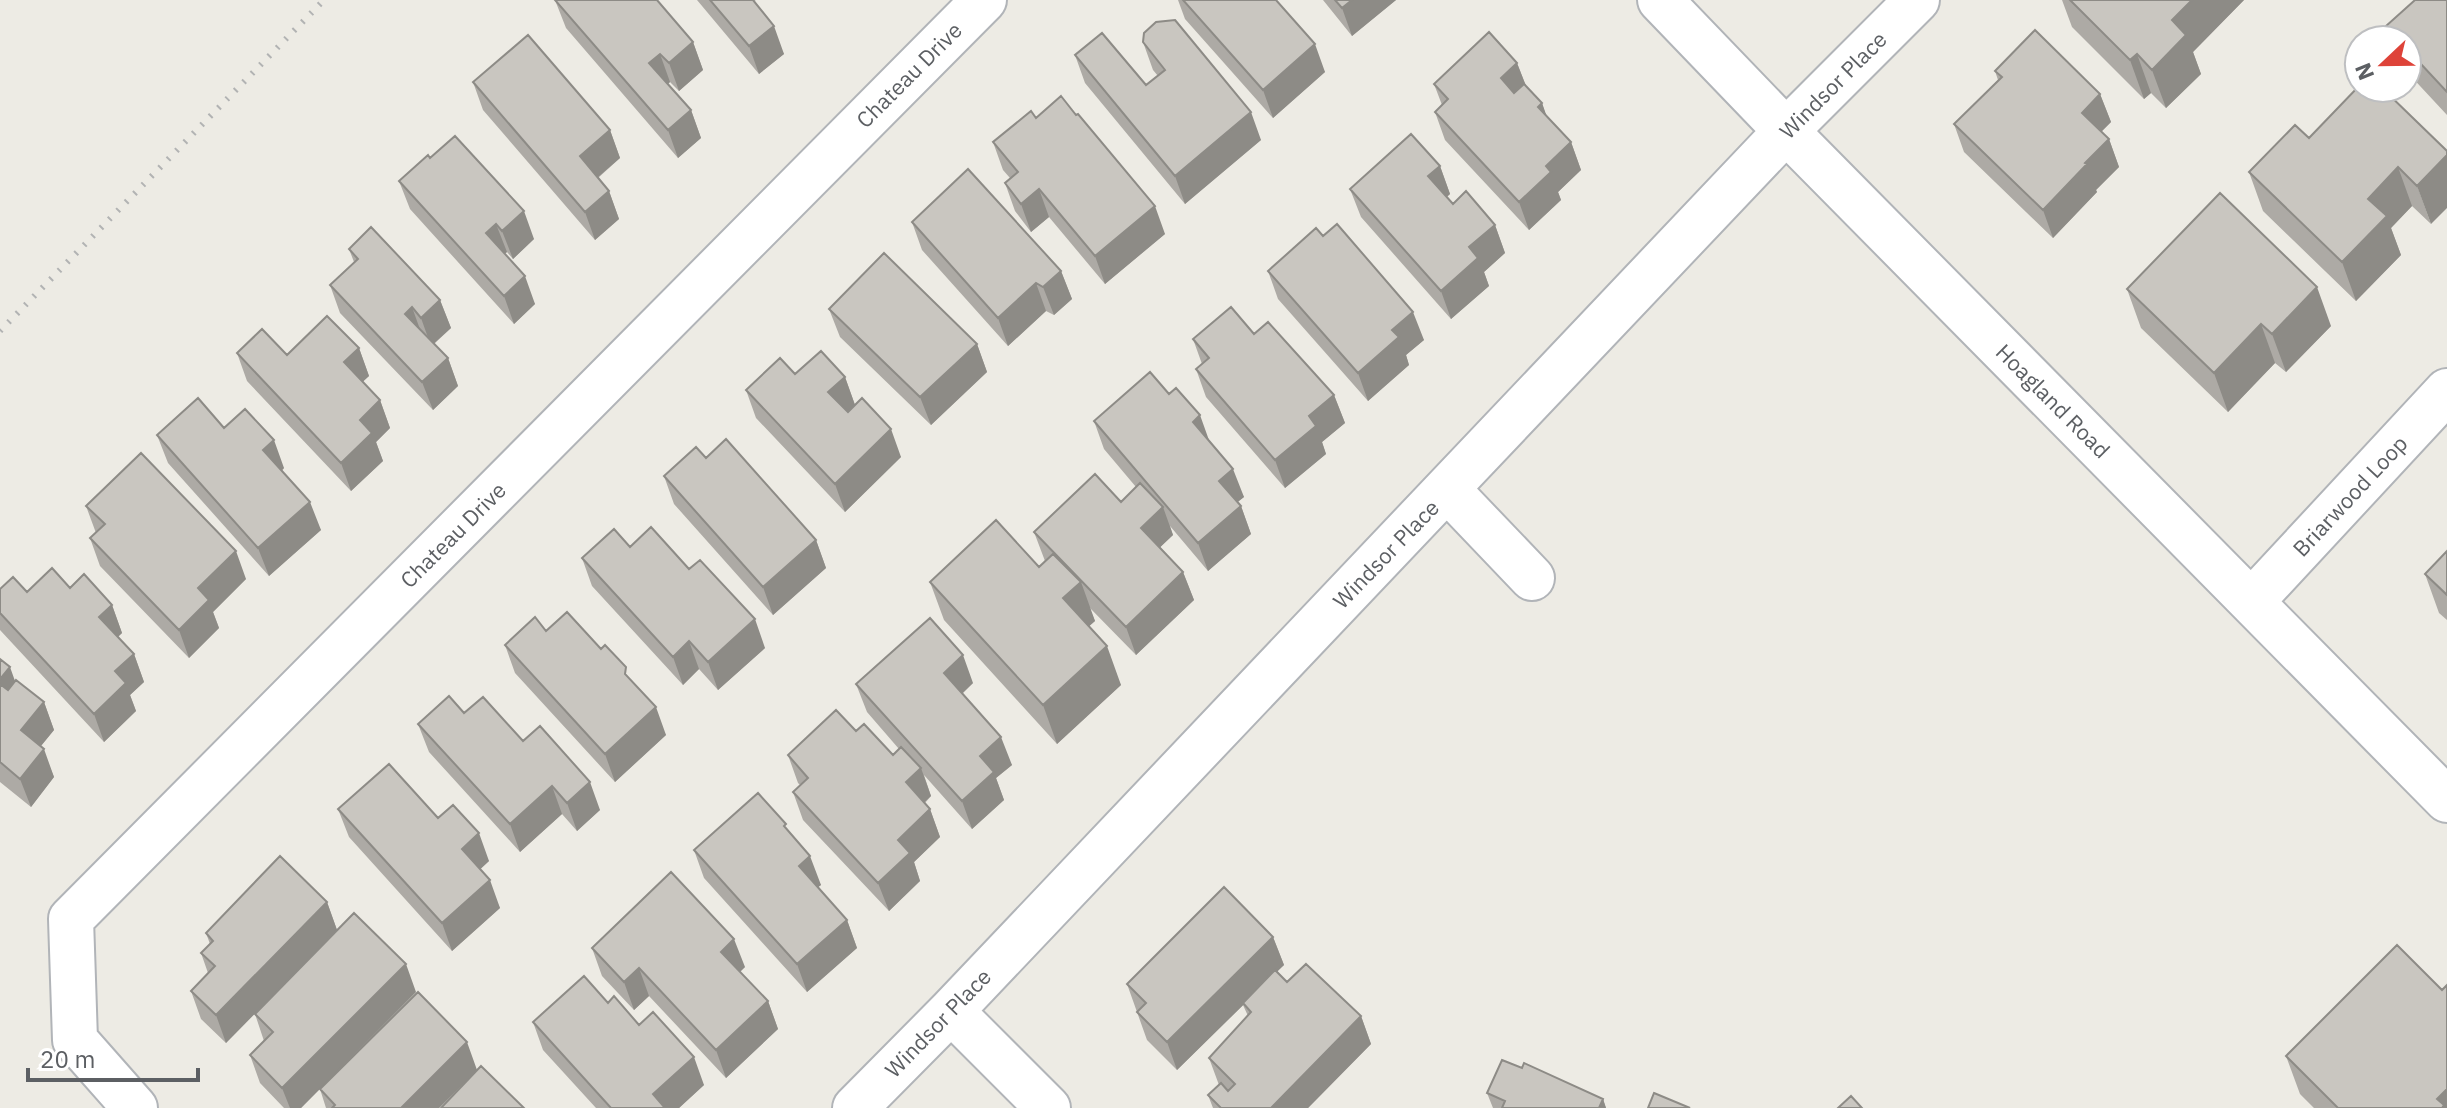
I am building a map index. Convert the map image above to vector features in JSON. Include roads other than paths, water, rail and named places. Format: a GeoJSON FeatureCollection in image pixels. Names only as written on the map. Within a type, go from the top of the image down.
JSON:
{"type":"FeatureCollection","features":[{"type":"Feature","properties":{"kind":"street","name":"Chateau Drive"},"geometry":{"type":"LineString","coordinates":[[135,1108],[75,1040],[71,919],[984,0]]}},
{"type":"Feature","properties":{"kind":"street","name":"Hoagland Road"},"geometry":{"type":"LineString","coordinates":[[1660,0],[2447,800]]}},
{"type":"Feature","properties":{"kind":"street","name":"Windsor Place"},"geometry":{"type":"LineString","coordinates":[[855,1108],[951,1011],[1786,131],[1917,0]]}},
{"type":"Feature","properties":{"kind":"street","name":"Briarwood Loop"},"geometry":{"type":"LineString","coordinates":[[2252,601],[2447,391]]}},
{"type":"Feature","properties":{"kind":"street"},"geometry":{"type":"LineString","coordinates":[[1447,489],[1532,578]]}},
{"type":"Feature","properties":{"kind":"street"},"geometry":{"type":"LineString","coordinates":[[951,1011],[1048,1108]]}},
{"type":"Feature","properties":{"kind":"railway"},"geometry":{"type":"LineString","coordinates":[[0,331],[324,0]]}}]}
